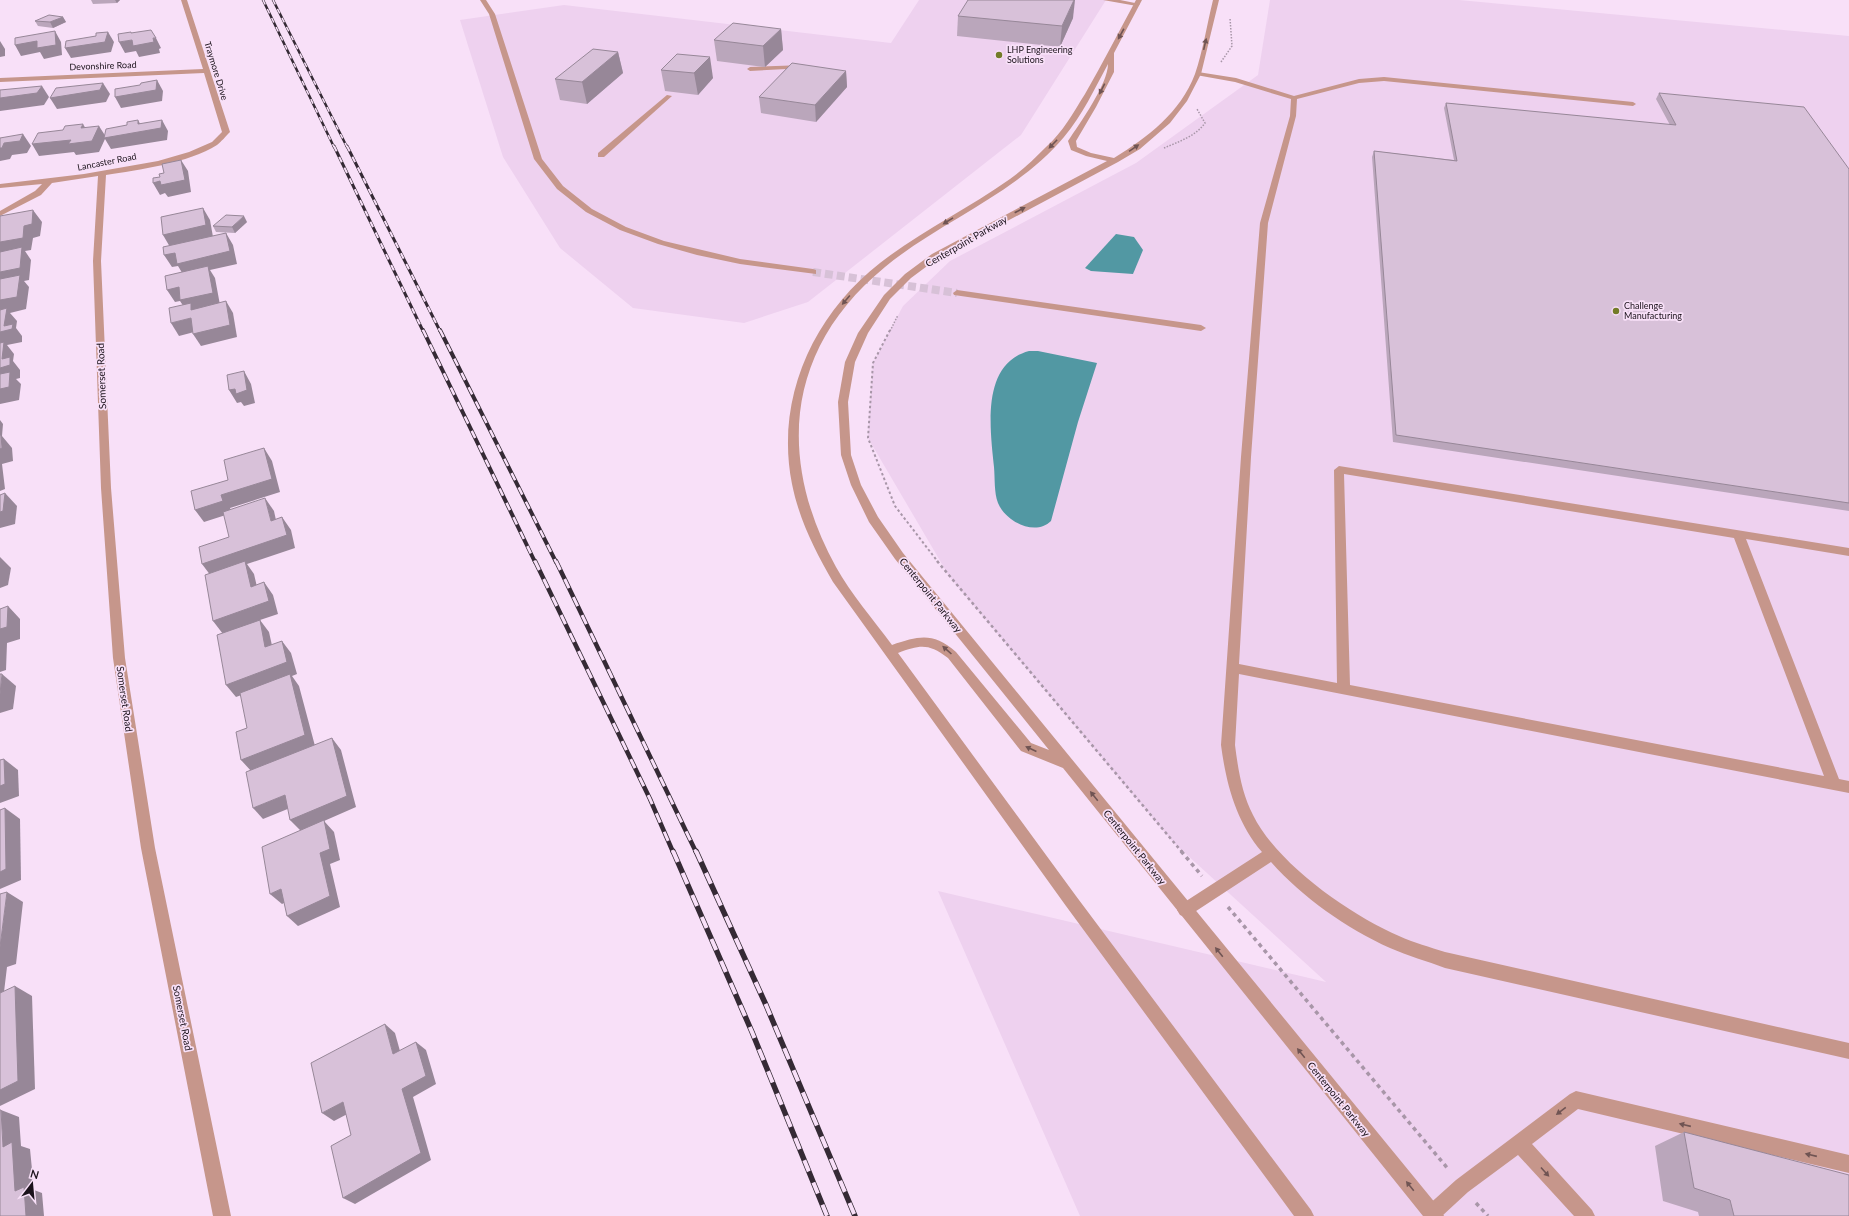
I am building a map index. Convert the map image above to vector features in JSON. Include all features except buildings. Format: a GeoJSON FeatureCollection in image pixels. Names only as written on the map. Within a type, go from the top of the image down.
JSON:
{"type":"FeatureCollection","features":[{"type":"Feature","properties":{"kind":"street","name":"Traymore Drive"},"geometry":{"type":"LineString","coordinates":[[184,0],[226,132],[222,139],[215,144]]}},
{"type":"Feature","properties":{"kind":"street"},"geometry":{"type":"LineString","coordinates":[[483,0],[492,14],[538,159],[546,174],[557,187],[596,214],[652,239],[710,256],[814,272]]}},
{"type":"Feature","properties":{"kind":"street"},"geometry":{"type":"LineString","coordinates":[[1106,0],[1138,2],[1081,106],[1063,134],[1024,172],[999,190],[882,265],[853,291],[830,318],[813,347],[802,374],[796,399],[793,432],[795,471],[805,512],[823,555],[837,579],[1071,901],[1306,1216]]}},
{"type":"Feature","properties":{"kind":"street","name":"Centerpoint Parkway"},"geometry":{"type":"LineString","coordinates":[[1216,0],[1198,74],[1184,101],[1168,122],[1137,147],[1115,160],[973,234],[935,256],[908,276],[887,297],[863,333],[850,362],[843,402],[846,455],[856,485],[874,519],[899,556],[1185,910],[1434,1214]]}},
{"type":"Feature","properties":{"kind":"street"},"geometry":{"type":"LineString","coordinates":[[1111,52],[1111,72],[1093,107],[1072,141],[1074,148],[1083,153],[1093,157],[1115,160]]}},
{"type":"Feature","properties":{"kind":"street"},"geometry":{"type":"LineString","coordinates":[[750,69],[797,67],[811,68]]}},
{"type":"Feature","properties":{"kind":"street","name":"Devonshire Road"},"geometry":{"type":"LineString","coordinates":[[0,80],[207,71]]}},
{"type":"Feature","properties":{"kind":"street"},"geometry":{"type":"LineString","coordinates":[[1198,74],[1236,80],[1294,98],[1359,81],[1379,79],[1632,104]]}},
{"type":"Feature","properties":{"kind":"street"},"geometry":{"type":"LineString","coordinates":[[601,155],[669,96]]}},
{"type":"Feature","properties":{"kind":"street"},"geometry":{"type":"LineString","coordinates":[[1294,98],[1294,116],[1264,224],[1246,457],[1228,745],[1231,772],[1239,798],[1253,828],[1271,854],[1307,887],[1350,918],[1396,942],[1445,960],[1849,1052]]}},
{"type":"Feature","properties":{"kind":"street","name":"Lancaster Road"},"geometry":{"type":"LineString","coordinates":[[0,186],[49,182],[102,174],[188,155],[215,144]]}},
{"type":"Feature","properties":{"kind":"street","name":"Somerset Road"},"geometry":{"type":"LineString","coordinates":[[102,174],[97,261],[106,488],[119,658],[148,848],[222,1216]]}},
{"type":"Feature","properties":{"kind":"street"},"geometry":{"type":"LineString","coordinates":[[0,214],[38,193],[49,182]]}},
{"type":"Feature","properties":{"kind":"street"},"geometry":{"type":"LineString","coordinates":[[957,294],[1201,328]]}},
{"type":"Feature","properties":{"kind":"street"},"geometry":{"type":"LineString","coordinates":[[1344,689],[1339,470],[1849,552]]}},
{"type":"Feature","properties":{"kind":"street"},"geometry":{"type":"LineString","coordinates":[[1739,535],[1834,784]]}},
{"type":"Feature","properties":{"kind":"street"},"geometry":{"type":"LineString","coordinates":[[889,651],[922,640],[942,645],[952,655],[1026,747],[1067,763]]}},
{"type":"Feature","properties":{"kind":"street"},"geometry":{"type":"LineString","coordinates":[[1234,668],[1849,787]]}},
{"type":"Feature","properties":{"kind":"street"},"geometry":{"type":"LineString","coordinates":[[1185,910],[1271,854]]}},
{"type":"Feature","properties":{"kind":"street"},"geometry":{"type":"LineString","coordinates":[[1434,1214],[1462,1186],[1576,1100],[1849,1164]]}},
{"type":"Feature","properties":{"kind":"street"},"geometry":{"type":"LineString","coordinates":[[1519,1143],[1586,1216]]}},
{"type":"Feature","properties":{"kind":"path"},"geometry":{"type":"LineString","coordinates":[[1220,65],[1232,46],[1230,12]]}},
{"type":"Feature","properties":{"kind":"path"},"geometry":{"type":"LineString","coordinates":[[1162,149],[1193,134],[1204,125],[1205,122],[1196,107]]}},
{"type":"Feature","properties":{"kind":"path"},"geometry":{"type":"LineString","coordinates":[[900,312],[873,363],[868,438],[895,506],[949,576],[1173,842]]}},
{"type":"Feature","properties":{"kind":"path"},"geometry":{"type":"LineString","coordinates":[[1249,932],[1442,1161]]}},
{"type":"Feature","properties":{"kind":"shaded area"},"geometry":{"type":"Polygon","coordinates":[[[919,0],[1106,0],[1021,135],[808,302],[744,323],[633,308],[560,248],[503,157],[460,20],[564,5],[891,43],[919,0]]]}},
{"type":"Feature","properties":{"kind":"shaded area"},"geometry":{"type":"Polygon","coordinates":[[[1270,0],[1459,0],[1849,36],[1849,1216],[1080,1216],[938,891],[1326,982],[1173,842],[949,576],[868,438],[873,363],[903,306],[950,261],[1136,163],[1258,75],[1270,0]]]}},
{"type":"Feature","properties":{"kind":"water"},"geometry":{"type":"Polygon","coordinates":[[[1116,234],[1134,237],[1143,250],[1133,274],[1091,271],[1085,268],[1116,234]]]}},
{"type":"Feature","properties":{"kind":"water"},"geometry":{"type":"Polygon","coordinates":[[[1029,351],[1038,351],[1097,363],[1078,422],[1051,521],[1044,526],[1037,527],[1021,525],[1014,521],[1007,516],[998,503],[995,490],[991,434],[992,399],[996,383],[1003,369],[1014,358],[1029,351]]]}},
{"type":"Feature","properties":{"kind":"tunnel"},"geometry":{"type":"LineString","coordinates":[[813,272],[957,293]]}},
{"type":"Feature","properties":{"kind":"railway"},"geometry":{"type":"LineString","coordinates":[[263,0],[334,147]]}},
{"type":"Feature","properties":{"kind":"railway"},"geometry":{"type":"LineString","coordinates":[[273,0],[347,147]]}},
{"type":"Feature","properties":{"kind":"railway"},"geometry":{"type":"LineString","coordinates":[[334,146],[423,331]]}},
{"type":"Feature","properties":{"kind":"railway"},"geometry":{"type":"LineString","coordinates":[[347,146],[440,331]]}},
{"type":"Feature","properties":{"kind":"railway"},"geometry":{"type":"LineString","coordinates":[[423,330],[535,562]]}},
{"type":"Feature","properties":{"kind":"railway"},"geometry":{"type":"LineString","coordinates":[[440,330],[556,562]]}},
{"type":"Feature","properties":{"kind":"railway"},"geometry":{"type":"LineString","coordinates":[[535,561],[650,799],[673,852]]}},
{"type":"Feature","properties":{"kind":"railway"},"geometry":{"type":"LineString","coordinates":[[556,561],[696,852]]}},
{"type":"Feature","properties":{"kind":"railway"},"geometry":{"type":"LineString","coordinates":[[673,851],[752,1032],[827,1216]]}},
{"type":"Feature","properties":{"kind":"railway"},"geometry":{"type":"LineString","coordinates":[[696,851],[766,1005],[855,1216]]}},
{"type":"Feature","properties":{"kind":"place","name":"LHP Engineering Solutions"},"geometry":{"type":"Point","coordinates":[999,55]}},
{"type":"Feature","properties":{"kind":"place","name":"Challenge Manufacturing"},"geometry":{"type":"Point","coordinates":[1616,311]}}]}
